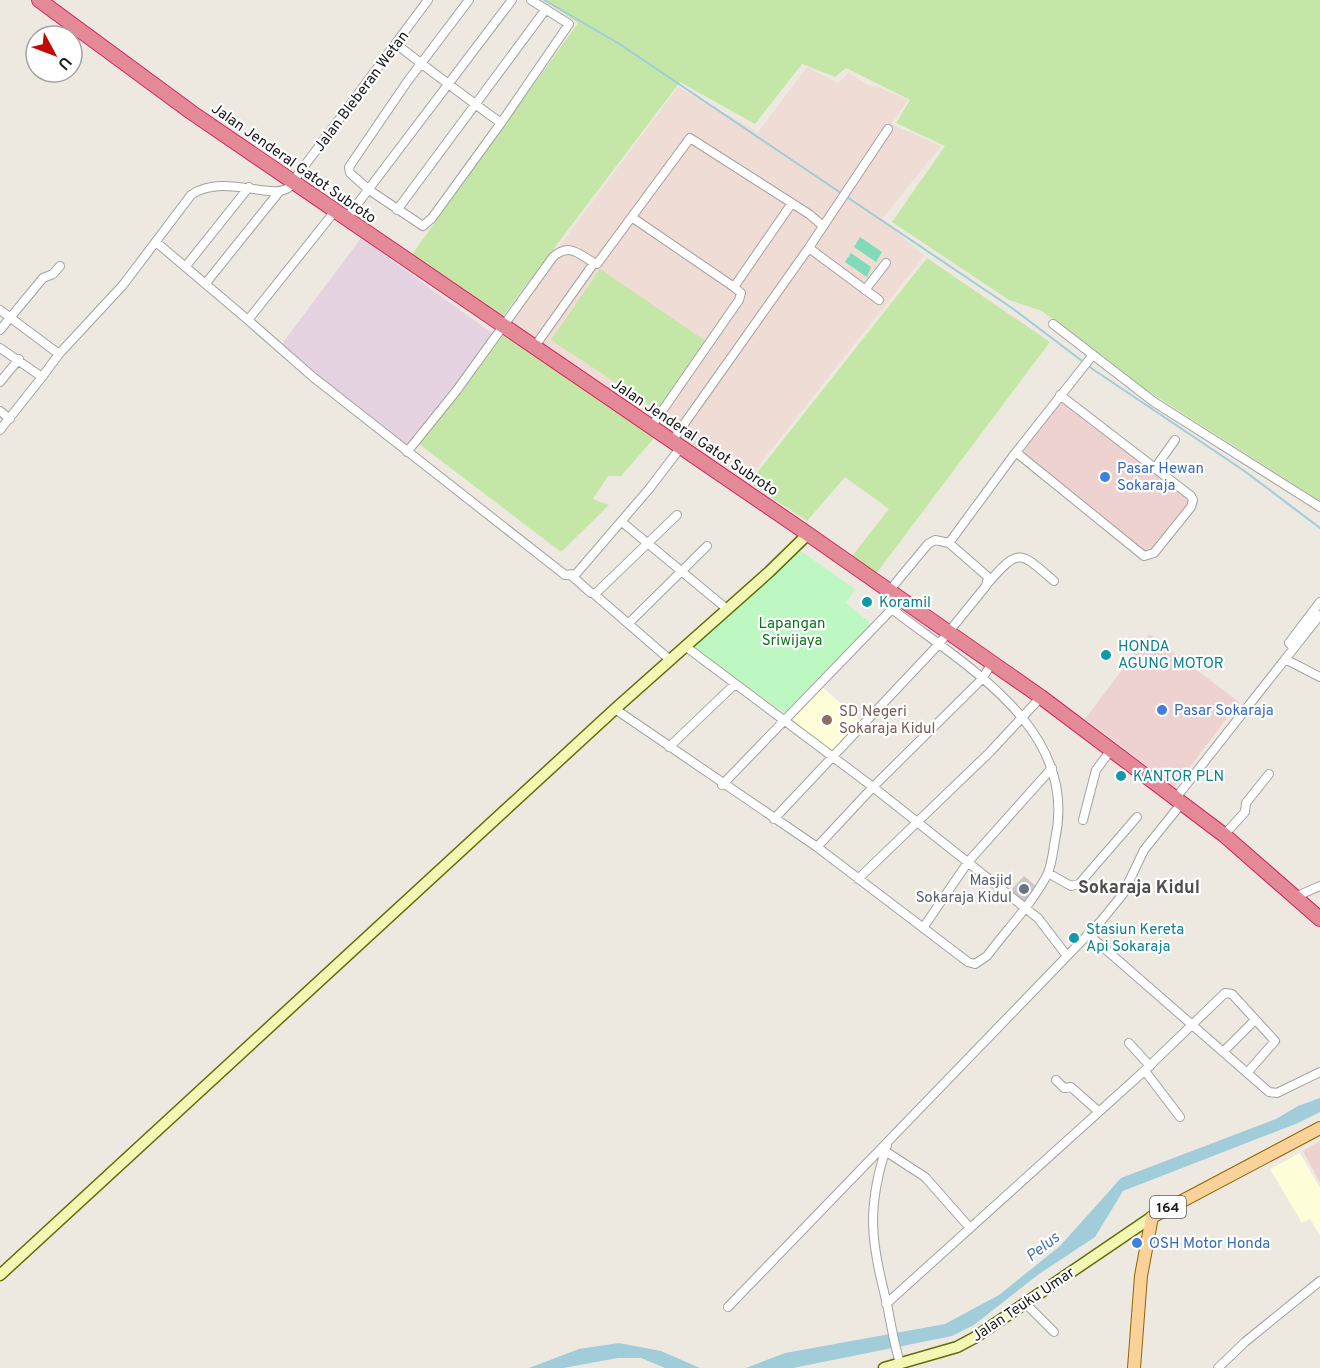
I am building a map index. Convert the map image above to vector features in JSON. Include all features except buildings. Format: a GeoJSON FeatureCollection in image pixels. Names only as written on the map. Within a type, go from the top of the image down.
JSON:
{"type":"FeatureCollection","features":[{"type":"Feature","properties":{"kind":"highway","name":"Jalan Jenderal Gatot Subroto"},"geometry":{"type":"LineString","coordinates":[[39,0],[191,112],[889,591],[896,604],[948,633],[1041,697],[1224,835],[1320,918]]}},
{"type":"Feature","properties":{"kind":"main road","name":"164"},"geometry":{"type":"LineString","coordinates":[[1134,1368],[1144,1252],[1152,1218],[1320,1128]]}},
{"type":"Feature","properties":{"kind":"street","name":"Jalan Bleberan Wetan"},"geometry":{"type":"LineString","coordinates":[[206,283],[279,192],[288,188],[293,182],[428,0]]}},
{"type":"Feature","properties":{"kind":"street"},"geometry":{"type":"LineString","coordinates":[[469,0],[350,165],[349,171],[369,190],[419,225],[427,223],[568,27],[566,21],[531,0]]}},
{"type":"Feature","properties":{"kind":"street"},"geometry":{"type":"LineString","coordinates":[[248,320],[340,215],[369,190],[512,0]]}},
{"type":"Feature","properties":{"kind":"street"},"geometry":{"type":"LineString","coordinates":[[397,210],[546,9]]}},
{"type":"Feature","properties":{"kind":"street"},"geometry":{"type":"LineString","coordinates":[[396,44],[448,86],[501,123]]}},
{"type":"Feature","properties":{"kind":"street"},"geometry":{"type":"LineString","coordinates":[[572,576],[622,522],[888,129]]}},
{"type":"Feature","properties":{"kind":"street"},"geometry":{"type":"LineString","coordinates":[[535,346],[594,263],[597,264],[633,218],[690,138],[824,226]]}},
{"type":"Feature","properties":{"kind":"street"},"geometry":{"type":"LineString","coordinates":[[0,430],[59,354],[123,285],[195,192],[225,185],[279,192]]}},
{"type":"Feature","properties":{"kind":"street"},"geometry":{"type":"LineString","coordinates":[[186,266],[249,187]]}},
{"type":"Feature","properties":{"kind":"street"},"geometry":{"type":"LineString","coordinates":[[734,287],[792,203]]}},
{"type":"Feature","properties":{"kind":"street"},"geometry":{"type":"LineString","coordinates":[[633,218],[741,293],[739,300],[651,427]]}},
{"type":"Feature","properties":{"kind":"street"},"geometry":{"type":"LineString","coordinates":[[156,242],[313,377],[565,575],[572,576],[669,659]]}},
{"type":"Feature","properties":{"kind":"street"},"geometry":{"type":"LineString","coordinates":[[809,248],[879,300]]}},
{"type":"Feature","properties":{"kind":"street"},"geometry":{"type":"LineString","coordinates":[[407,452],[457,390],[502,325],[560,250],[572,249],[594,263]]}},
{"type":"Feature","properties":{"kind":"street"},"geometry":{"type":"LineString","coordinates":[[865,290],[886,263]]}},
{"type":"Feature","properties":{"kind":"street"},"geometry":{"type":"LineString","coordinates":[[0,330],[44,278],[53,274],[60,266]]}},
{"type":"Feature","properties":{"kind":"street"},"geometry":{"type":"LineString","coordinates":[[0,310],[59,354]]}},
{"type":"Feature","properties":{"kind":"street"},"geometry":{"type":"LineString","coordinates":[[1053,324],[1090,359],[1320,507]]}},
{"type":"Feature","properties":{"kind":"street"},"geometry":{"type":"LineString","coordinates":[[0,348],[42,377]]}},
{"type":"Feature","properties":{"kind":"street"},"geometry":{"type":"LineString","coordinates":[[0,382],[19,359]]}},
{"type":"Feature","properties":{"kind":"street"},"geometry":{"type":"LineString","coordinates":[[949,543],[1060,395],[1090,359]]}},
{"type":"Feature","properties":{"kind":"street"},"geometry":{"type":"LineString","coordinates":[[1017,453],[1144,556],[1154,553],[1191,507],[1193,500],[1060,395]]}},
{"type":"Feature","properties":{"kind":"street"},"geometry":{"type":"LineString","coordinates":[[0,411],[10,419]]}},
{"type":"Feature","properties":{"kind":"street"},"geometry":{"type":"LineString","coordinates":[[1155,468],[1176,440]]}},
{"type":"Feature","properties":{"kind":"street"},"geometry":{"type":"LineString","coordinates":[[594,594],[677,515]]}},
{"type":"Feature","properties":{"kind":"street"},"geometry":{"type":"LineString","coordinates":[[622,522],[727,609]]}},
{"type":"Feature","properties":{"kind":"street"},"geometry":{"type":"LineString","coordinates":[[0,1275],[807,534]]}},
{"type":"Feature","properties":{"kind":"street"},"geometry":{"type":"LineString","coordinates":[[889,591],[932,540],[949,543],[988,577],[989,582]]}},
{"type":"Feature","properties":{"kind":"street"},"geometry":{"type":"LineString","coordinates":[[628,623],[707,546]]}},
{"type":"Feature","properties":{"kind":"street"},"geometry":{"type":"LineString","coordinates":[[774,819],[938,645],[1003,565],[1018,556],[1026,558],[1054,581]]}},
{"type":"Feature","properties":{"kind":"street"},"geometry":{"type":"LineString","coordinates":[[1293,647],[1289,644],[1320,602]]}},
{"type":"Feature","properties":{"kind":"street"},"geometry":{"type":"LineString","coordinates":[[615,709],[722,784],[817,847],[923,928],[975,964],[987,956],[1048,873],[1059,811],[1052,768],[1041,742],[1024,718],[982,679],[938,645],[896,604],[722,784]]}},
{"type":"Feature","properties":{"kind":"street"},"geometry":{"type":"LineString","coordinates":[[728,1307],[831,1198],[886,1147],[1088,934],[1123,894],[1144,850],[1178,801],[1293,647],[1320,615]]}},
{"type":"Feature","properties":{"kind":"street"},"geometry":{"type":"LineString","coordinates":[[685,646],[832,755],[1024,906],[1038,918],[1067,956]]}},
{"type":"Feature","properties":{"kind":"street"},"geometry":{"type":"LineString","coordinates":[[1285,659],[1320,677]]}},
{"type":"Feature","properties":{"kind":"street"},"geometry":{"type":"LineString","coordinates":[[817,847],[982,679],[992,663]]}},
{"type":"Feature","properties":{"kind":"street"},"geometry":{"type":"LineString","coordinates":[[669,747],[735,684]]}},
{"type":"Feature","properties":{"kind":"street"},"geometry":{"type":"LineString","coordinates":[[858,879],[1024,718],[1041,697]]}},
{"type":"Feature","properties":{"kind":"street"},"geometry":{"type":"LineString","coordinates":[[1083,820],[1096,770],[1111,750]]}},
{"type":"Feature","properties":{"kind":"street"},"geometry":{"type":"LineString","coordinates":[[923,928],[968,862],[1052,768]]}},
{"type":"Feature","properties":{"kind":"street"},"geometry":{"type":"LineString","coordinates":[[1224,835],[1245,812],[1246,803],[1269,774]]}},
{"type":"Feature","properties":{"kind":"street"},"geometry":{"type":"LineString","coordinates":[[1048,873],[1071,886],[1079,884],[1137,817]]}},
{"type":"Feature","properties":{"kind":"street"},"geometry":{"type":"LineString","coordinates":[[1295,897],[1320,886]]}},
{"type":"Feature","properties":{"kind":"street"},"geometry":{"type":"LineString","coordinates":[[1088,934],[1247,1073],[1275,1093],[1320,1072]]}},
{"type":"Feature","properties":{"kind":"street"},"geometry":{"type":"LineString","coordinates":[[886,1304],[1194,1026],[1221,996],[1228,993],[1272,1036],[1275,1042],[1247,1073]]}},
{"type":"Feature","properties":{"kind":"street"},"geometry":{"type":"LineString","coordinates":[[1224,1051],[1255,1020]]}},
{"type":"Feature","properties":{"kind":"street"},"geometry":{"type":"LineString","coordinates":[[1129,1042],[1180,1117]]}},
{"type":"Feature","properties":{"kind":"street"},"geometry":{"type":"LineString","coordinates":[[1056,1080],[1065,1088],[1071,1087],[1098,1111]]}},
{"type":"Feature","properties":{"kind":"street"},"geometry":{"type":"LineString","coordinates":[[886,1147],[925,1177],[970,1228]]}},
{"type":"Feature","properties":{"kind":"street"},"geometry":{"type":"LineString","coordinates":[[886,1147],[875,1186],[871,1228],[879,1281],[891,1328],[894,1364]]}},
{"type":"Feature","properties":{"kind":"street","name":"Jalan Teuku Umar"},"geometry":{"type":"LineString","coordinates":[[894,1364],[957,1347],[990,1328],[1152,1218]]}},
{"type":"Feature","properties":{"kind":"street"},"geometry":{"type":"LineString","coordinates":[[1218,1368],[1245,1342],[1320,1281]]}},
{"type":"Feature","properties":{"kind":"street"},"geometry":{"type":"LineString","coordinates":[[1025,1303],[1054,1332]]}},
{"type":"Feature","properties":{"kind":"shaded area"},"geometry":{"type":"Polygon","coordinates":[[[807,67],[838,83],[848,73],[868,85],[879,87],[908,100],[891,124],[941,146],[882,219],[924,256],[744,484],[504,320],[678,87],[758,132],[807,67]]]}},
{"type":"Feature","properties":{"kind":"shaded area"},"geometry":{"type":"Polygon","coordinates":[[[361,238],[496,336],[408,450],[279,348],[361,238]]]}},
{"type":"Feature","properties":{"kind":"shaded area","name":"Pasar Hewan Sokaraja"},"geometry":{"type":"Polygon","coordinates":[[[1059,396],[1192,501],[1148,554],[1017,453],[1059,396]]]}},
{"type":"Feature","properties":{"kind":"shaded area","name":"Pasar Sokaraja"},"geometry":{"type":"Polygon","coordinates":[[[1149,634],[1239,702],[1175,787],[1085,719],[1149,634]]]}},
{"type":"Feature","properties":{"kind":"shaded area","name":"SD Negeri Sokaraja Kidul"},"geometry":{"type":"Polygon","coordinates":[[[821,686],[861,721],[833,754],[793,719],[821,686]]]}},
{"type":"Feature","properties":{"kind":"shaded area","name":"Masjid Sokaraja Kidul"},"geometry":{"type":"Polygon","coordinates":[[[1024,876],[1038,888],[1025,903],[1011,890],[1024,876]]]}},
{"type":"Feature","properties":{"kind":"shaded area"},"geometry":{"type":"Polygon","coordinates":[[[1320,1141],[1320,1183],[1303,1151],[1320,1141]]]}},
{"type":"Feature","properties":{"kind":"shaded area"},"geometry":{"type":"Polygon","coordinates":[[[1300,1153],[1320,1188],[1320,1235],[1310,1219],[1302,1223],[1270,1169],[1300,1153]]]}},
{"type":"Feature","properties":{"kind":"green space"},"geometry":{"type":"Polygon","coordinates":[[[544,0],[1320,0],[1320,501],[1129,379],[1042,311],[1009,300],[892,222],[945,146],[896,123],[910,100],[846,68],[835,77],[802,64],[755,124],[680,82],[502,317],[411,256],[578,23],[544,0]]]}},
{"type":"Feature","properties":{"kind":"green space"},"geometry":{"type":"Polygon","coordinates":[[[860,237],[882,252],[876,262],[854,247],[860,237]]]}},
{"type":"Feature","properties":{"kind":"green space"},"geometry":{"type":"Polygon","coordinates":[[[851,253],[871,267],[867,277],[845,262],[851,253]]]}},
{"type":"Feature","properties":{"kind":"green space"},"geometry":{"type":"Polygon","coordinates":[[[927,258],[1050,342],[876,574],[852,556],[889,509],[845,477],[807,521],[749,483],[927,258]]]}},
{"type":"Feature","properties":{"kind":"green space"},"geometry":{"type":"Polygon","coordinates":[[[600,269],[707,342],[659,411],[551,340],[600,269]]]}},
{"type":"Feature","properties":{"kind":"green space"},"geometry":{"type":"Polygon","coordinates":[[[501,334],[656,436],[621,476],[608,476],[593,499],[609,505],[561,552],[419,444],[501,334]]]}},
{"type":"Feature","properties":{"kind":"green space","name":"Lapangan Sriwijaya"},"geometry":{"type":"Polygon","coordinates":[[[798,549],[855,589],[846,603],[875,627],[787,715],[693,648],[798,549]]]}},
{"type":"Feature","properties":{"kind":"water"},"geometry":{"type":"Polygon","coordinates":[[[1320,1098],[1320,1112],[1298,1123],[1123,1191],[1095,1237],[1039,1274],[974,1325],[952,1336],[793,1368],[746,1368],[785,1353],[945,1324],[999,1295],[1060,1246],[1121,1178],[1276,1119],[1298,1106],[1320,1098]]]}},
{"type":"Feature","properties":{"kind":"water"},"geometry":{"type":"Polygon","coordinates":[[[619,1343],[661,1351],[700,1368],[665,1368],[641,1358],[618,1358],[563,1368],[529,1368],[579,1349],[619,1343]]]}},
{"type":"Feature","properties":{"kind":"waterway"},"geometry":{"type":"LineString","coordinates":[[544,0],[618,43],[1012,308],[1094,370],[1243,470],[1320,528]]}},
{"type":"Feature","properties":{"kind":"place","name":"Pasar Hewan Sokaraja"},"geometry":{"type":"Point","coordinates":[1105,477]}},
{"type":"Feature","properties":{"kind":"place","name":"Koramil"},"geometry":{"type":"Point","coordinates":[867,602]}},
{"type":"Feature","properties":{"kind":"place","name":"HONDA AGUNG MOTOR"},"geometry":{"type":"Point","coordinates":[1106,655]}},
{"type":"Feature","properties":{"kind":"place","name":"Pasar Sokaraja"},"geometry":{"type":"Point","coordinates":[1162,710]}},
{"type":"Feature","properties":{"kind":"place","name":"SD Negeri Sokaraja Kidul"},"geometry":{"type":"Point","coordinates":[827,720]}},
{"type":"Feature","properties":{"kind":"place","name":"KANTOR PLN"},"geometry":{"type":"Point","coordinates":[1121,776]}},
{"type":"Feature","properties":{"kind":"place","name":"Masjid Sokaraja Kidul"},"geometry":{"type":"Point","coordinates":[1024,889]}},
{"type":"Feature","properties":{"kind":"place","name":"Stasiun Kereta Api Sokaraja"},"geometry":{"type":"Point","coordinates":[1074,938]}},
{"type":"Feature","properties":{"kind":"place","name":"OSH Motor Honda"},"geometry":{"type":"Point","coordinates":[1137,1243]}},
{"type":"Feature","properties":{"kind":"district","name":"Sokaraja Kidul"},"geometry":{"type":"Point","coordinates":[1139,887]}},
{"type":"Feature","properties":{"kind":"water label","name":"Pelus"},"geometry":{"type":"Point","coordinates":[1042,1246]}}]}
